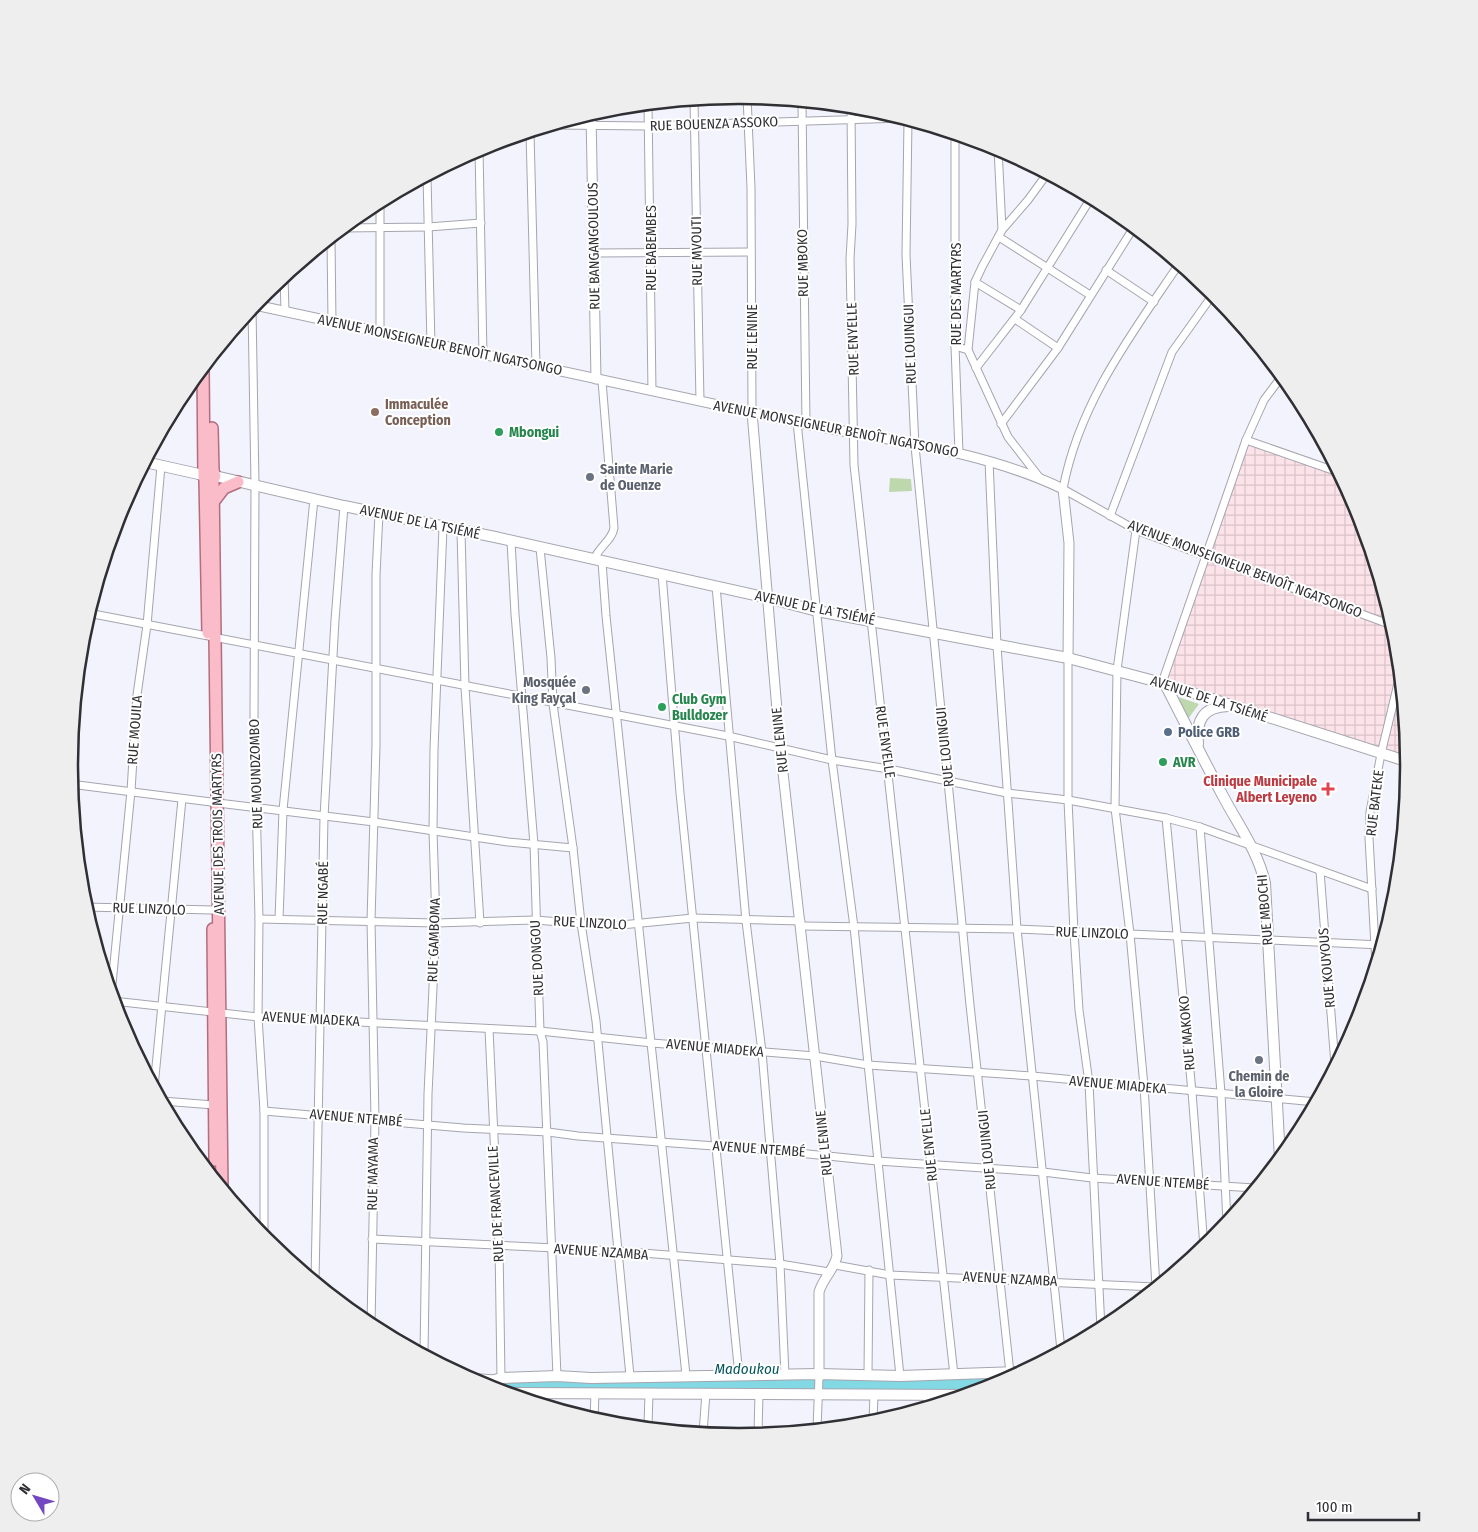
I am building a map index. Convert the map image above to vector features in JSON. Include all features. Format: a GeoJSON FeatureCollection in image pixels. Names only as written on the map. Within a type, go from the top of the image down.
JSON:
{"type":"FeatureCollection","features":[{"type":"Feature","properties":{"kind":"main road","name":"AVENUE DES TROIS MARTYRS"},"geometry":{"type":"LineString","coordinates":[[210,369],[209,476],[213,754],[222,1178]]}},
{"type":"Feature","properties":{"kind":"main road","name":"AVENUE DES TROIS MARTYRS"},"geometry":{"type":"LineString","coordinates":[[204,378],[209,476],[214,501],[212,637]]}},
{"type":"Feature","properties":{"kind":"main road","name":"AVENUE DE LA TSIÉMÉ"},"geometry":{"type":"LineString","coordinates":[[151,464],[662,574],[817,611],[1068,658],[1164,684],[1400,759]]}},
{"type":"Feature","properties":{"kind":"main road"},"geometry":{"type":"LineString","coordinates":[[214,501],[224,488],[238,482]]}},
{"type":"Feature","properties":{"kind":"main road","name":"RUE MBOCHI"},"geometry":{"type":"LineString","coordinates":[[1164,684],[1251,847],[1258,855],[1265,883],[1279,1148]]}},
{"type":"Feature","properties":{"kind":"main road"},"geometry":{"type":"LineString","coordinates":[[1199,750],[1198,727],[1204,715],[1216,708],[1235,706]]}},
{"type":"Feature","properties":{"kind":"main road","name":"AVENUE DES TROIS MARTYRS"},"geometry":{"type":"LineString","coordinates":[[214,803],[212,910],[218,1011],[214,1105],[215,1170]]}},
{"type":"Feature","properties":{"kind":"main road"},"geometry":{"type":"LineString","coordinates":[[495,1381],[558,1376],[591,1378],[686,1375],[900,1376],[1000,1373]]}},
{"type":"Feature","properties":{"kind":"main road"},"geometry":{"type":"LineString","coordinates":[[541,1397],[595,1393],[944,1394]]}},
{"type":"Feature","properties":{"kind":"street","name":"RUE LENINE"},"geometry":{"type":"LineString","coordinates":[[747,104],[752,412],[780,746],[801,924],[824,1154],[837,1256],[832,1268],[822,1281],[819,1292],[818,1376]]}},
{"type":"Feature","properties":{"kind":"street","name":"RUE MVOUTI"},"geometry":{"type":"LineString","coordinates":[[694,106],[700,401]]}},
{"type":"Feature","properties":{"kind":"street","name":"RUE MBOKO"},"geometry":{"type":"LineString","coordinates":[[802,108],[801,423],[832,760],[854,928],[900,1376]]}},
{"type":"Feature","properties":{"kind":"street","name":"RUE BABEMBES"},"geometry":{"type":"LineString","coordinates":[[648,111],[652,391]]}},
{"type":"Feature","properties":{"kind":"street","name":"RUE ENYELLE"},"geometry":{"type":"LineString","coordinates":[[851,114],[852,224],[850,259],[855,434],[854,465],[870,620],[889,769],[904,927],[954,1375]]}},
{"type":"Feature","properties":{"kind":"street","name":"RUE BOUENZA ASSOKO"},"geometry":{"type":"LineString","coordinates":[[574,126],[648,126],[876,119]]}},
{"type":"Feature","properties":{"kind":"street","name":"RUE BANGANGOULOUS"},"geometry":{"type":"LineString","coordinates":[[591,122],[599,380]]}},
{"type":"Feature","properties":{"kind":"street","name":"RUE LOUINGUI"},"geometry":{"type":"LineString","coordinates":[[908,127],[906,255],[915,446],[962,929],[989,1168],[999,1279],[1014,1367]]}},
{"type":"Feature","properties":{"kind":"street"},"geometry":{"type":"LineString","coordinates":[[530,139],[536,366]]}},
{"type":"Feature","properties":{"kind":"street","name":"RUE DES MARTYRS"},"geometry":{"type":"LineString","coordinates":[[955,141],[955,346],[959,452]]}},
{"type":"Feature","properties":{"kind":"street"},"geometry":{"type":"LineString","coordinates":[[479,158],[483,355]]}},
{"type":"Feature","properties":{"kind":"street"},"geometry":{"type":"LineString","coordinates":[[998,158],[1000,234]]}},
{"type":"Feature","properties":{"kind":"street"},"geometry":{"type":"LineString","coordinates":[[1039,477],[1008,437],[968,350],[975,282],[1000,234],[1043,179]]}},
{"type":"Feature","properties":{"kind":"street"},"geometry":{"type":"LineString","coordinates":[[427,183],[431,345]]}},
{"type":"Feature","properties":{"kind":"street"},"geometry":{"type":"LineString","coordinates":[[976,368],[1014,319],[1087,204]]}},
{"type":"Feature","properties":{"kind":"street"},"geometry":{"type":"LineString","coordinates":[[380,210],[380,333]]}},
{"type":"Feature","properties":{"kind":"street"},"geometry":{"type":"LineString","coordinates":[[354,228],[428,227],[481,223]]}},
{"type":"Feature","properties":{"kind":"street"},"geometry":{"type":"LineString","coordinates":[[1001,424],[1058,348],[1130,233]]}},
{"type":"Feature","properties":{"kind":"street"},"geometry":{"type":"LineString","coordinates":[[1000,234],[1047,268],[1090,295]]}},
{"type":"Feature","properties":{"kind":"street"},"geometry":{"type":"LineString","coordinates":[[331,245],[332,323]]}},
{"type":"Feature","properties":{"kind":"street"},"geometry":{"type":"LineString","coordinates":[[595,253],[751,252]]}},
{"type":"Feature","properties":{"kind":"street"},"geometry":{"type":"LineString","coordinates":[[1100,1320],[1092,1178],[1089,1083],[1078,1010],[1068,800],[1069,543],[1063,489],[1072,447],[1098,387],[1175,269]]}},
{"type":"Feature","properties":{"kind":"street"},"geometry":{"type":"LineString","coordinates":[[1106,270],[1154,302]]}},
{"type":"Feature","properties":{"kind":"street"},"geometry":{"type":"LineString","coordinates":[[975,282],[1020,310]]}},
{"type":"Feature","properties":{"kind":"street"},"geometry":{"type":"LineString","coordinates":[[284,286],[285,312]]}},
{"type":"Feature","properties":{"kind":"street"},"geometry":{"type":"LineString","coordinates":[[1110,516],[1172,352],[1209,300]]}},
{"type":"Feature","properties":{"kind":"street","name":"AVENUE MONSEIGNEUR BENOÎT NGATSONGO"},"geometry":{"type":"LineString","coordinates":[[263,307],[431,345],[855,434],[915,446],[959,452],[989,460],[1039,477],[1136,530],[1206,558],[1385,623]]}},
{"type":"Feature","properties":{"kind":"street","name":"RUE MOUNDZOMBO"},"geometry":{"type":"LineString","coordinates":[[252,319],[255,485],[254,645],[259,919],[258,1017],[264,1110],[264,1226]]}},
{"type":"Feature","properties":{"kind":"street"},"geometry":{"type":"LineString","coordinates":[[1014,319],[1058,348]]}},
{"type":"Feature","properties":{"kind":"street"},"geometry":{"type":"LineString","coordinates":[[955,346],[968,350]]}},
{"type":"Feature","properties":{"kind":"street"},"geometry":{"type":"LineString","coordinates":[[599,380],[614,528],[610,538],[599,548],[598,561],[652,1043],[686,1375]]}},
{"type":"Feature","properties":{"kind":"street"},"geometry":{"type":"LineString","coordinates":[[1164,684],[1246,440],[1264,400],[1278,382]]}},
{"type":"Feature","properties":{"kind":"street"},"geometry":{"type":"LineString","coordinates":[[1246,440],[1330,469]]}},
{"type":"Feature","properties":{"kind":"street"},"geometry":{"type":"LineString","coordinates":[[989,460],[997,646],[1017,929],[1060,1344]]}},
{"type":"Feature","properties":{"kind":"street","name":"RUE MOUILA"},"geometry":{"type":"LineString","coordinates":[[113,978],[131,791],[136,704],[146,625],[161,466]]}},
{"type":"Feature","properties":{"kind":"street"},"geometry":{"type":"LineString","coordinates":[[279,918],[283,810],[314,499]]}},
{"type":"Feature","properties":{"kind":"street","name":"RUE NGABÉ"},"geometry":{"type":"LineString","coordinates":[[315,1273],[324,817],[335,620],[344,506]]}},
{"type":"Feature","properties":{"kind":"street","name":"RUE MAYAMA"},"geometry":{"type":"LineString","coordinates":[[370,1315],[374,1119],[371,921],[374,822],[374,668],[379,513]]}},
{"type":"Feature","properties":{"kind":"street","name":"RUE GAMBOMA"},"geometry":{"type":"LineString","coordinates":[[424,1347],[427,1124],[436,923],[433,831],[436,681],[443,527]]}},
{"type":"Feature","properties":{"kind":"street"},"geometry":{"type":"LineString","coordinates":[[1136,530],[1117,670],[1115,808],[1130,934],[1144,1086],[1148,1180],[1155,1280]]}},
{"type":"Feature","properties":{"kind":"street"},"geometry":{"type":"LineString","coordinates":[[461,531],[465,687],[480,923]]}},
{"type":"Feature","properties":{"kind":"street","name":"RUE DONGOU"},"geometry":{"type":"LineString","coordinates":[[511,541],[534,844],[540,1031],[543,1042],[548,1132],[558,1376]]}},
{"type":"Feature","properties":{"kind":"street"},"geometry":{"type":"LineString","coordinates":[[540,548],[551,658],[553,704],[573,848],[581,923],[590,969],[630,1376]]}},
{"type":"Feature","properties":{"kind":"street"},"geometry":{"type":"LineString","coordinates":[[662,574],[674,726],[739,1375]]}},
{"type":"Feature","properties":{"kind":"street"},"geometry":{"type":"LineString","coordinates":[[716,586],[746,921],[762,1052],[780,1264],[785,1374]]}},
{"type":"Feature","properties":{"kind":"street"},"geometry":{"type":"LineString","coordinates":[[95,615],[780,746],[832,760],[889,769],[1007,793],[1068,800],[1166,818],[1200,827],[1251,847],[1372,889]]}},
{"type":"Feature","properties":{"kind":"street","name":"RUE BATEKE"},"geometry":{"type":"LineString","coordinates":[[1377,939],[1372,889],[1370,812],[1380,754],[1396,691]]}},
{"type":"Feature","properties":{"kind":"street"},"geometry":{"type":"LineString","coordinates":[[78,785],[283,810],[474,837],[573,848]]}},
{"type":"Feature","properties":{"kind":"street"},"geometry":{"type":"LineString","coordinates":[[155,1077],[173,909],[182,799]]}},
{"type":"Feature","properties":{"kind":"street","name":"RUE MAKOKO"},"geometry":{"type":"LineString","coordinates":[[1166,818],[1192,1092],[1203,1238]]}},
{"type":"Feature","properties":{"kind":"street"},"geometry":{"type":"LineString","coordinates":[[1200,827],[1221,1093],[1226,1213]]}},
{"type":"Feature","properties":{"kind":"street","name":"RUE KOUYOUS"},"geometry":{"type":"LineString","coordinates":[[1320,871],[1324,941],[1335,1053]]}},
{"type":"Feature","properties":{"kind":"street","name":"RUE LINZOLO"},"geometry":{"type":"LineString","coordinates":[[93,907],[212,910]]}},
{"type":"Feature","properties":{"kind":"street","name":"RUE LINZOLO"},"geometry":{"type":"LineString","coordinates":[[259,919],[436,923],[535,920],[611,926],[638,925],[693,918],[854,928],[1017,929],[1324,941],[1376,945]]}},
{"type":"Feature","properties":{"kind":"street","name":"AVENUE MIADEKA"},"geometry":{"type":"LineString","coordinates":[[122,1002],[218,1011],[258,1017],[431,1024],[540,1031],[652,1043],[814,1056],[868,1065],[1032,1076],[1089,1083],[1144,1086],[1309,1102]]}},
{"type":"Feature","properties":{"kind":"street","name":"RUE DE FRANCEVILLE"},"geometry":{"type":"LineString","coordinates":[[489,1029],[492,1129],[499,1245],[498,1379]]}},
{"type":"Feature","properties":{"kind":"street"},"geometry":{"type":"LineString","coordinates":[[169,1102],[214,1105]]}},
{"type":"Feature","properties":{"kind":"street","name":"AVENUE NTEMBÉ"},"geometry":{"type":"LineString","coordinates":[[264,1110],[824,1154],[877,1161],[930,1163],[1092,1178],[1148,1180],[1198,1186],[1248,1188]]}},
{"type":"Feature","properties":{"kind":"street","name":"AVENUE NZAMBA"},"geometry":{"type":"LineString","coordinates":[[372,1239],[618,1251],[674,1257],[869,1270],[890,1275],[1147,1287]]}},
{"type":"Feature","properties":{"kind":"street"},"geometry":{"type":"LineString","coordinates":[[868,1375],[869,1270]]}},
{"type":"Feature","properties":{"kind":"street"},"geometry":{"type":"LineString","coordinates":[[817,1423],[818,1376]]}},
{"type":"Feature","properties":{"kind":"street"},"geometry":{"type":"LineString","coordinates":[[491,1379],[498,1379]]}},
{"type":"Feature","properties":{"kind":"street"},"geometry":{"type":"LineString","coordinates":[[594,1411],[595,1393]]}},
{"type":"Feature","properties":{"kind":"street"},"geometry":{"type":"LineString","coordinates":[[648,1421],[649,1393]]}},
{"type":"Feature","properties":{"kind":"street"},"geometry":{"type":"LineString","coordinates":[[703,1426],[706,1393]]}},
{"type":"Feature","properties":{"kind":"street"},"geometry":{"type":"LineString","coordinates":[[758,1427],[759,1393]]}},
{"type":"Feature","properties":{"kind":"street"},"geometry":{"type":"LineString","coordinates":[[873,1414],[874,1394]]}},
{"type":"Feature","properties":{"kind":"street"},"geometry":{"type":"LineString","coordinates":[[927,1394],[927,1400]]}},
{"type":"Feature","properties":{"kind":"shaded area"},"geometry":{"type":"Polygon","coordinates":[[[1242,438],[1328,465],[1350,513],[1378,595],[1388,637],[1395,680],[1400,754],[1159,678],[1242,438]]]}},
{"type":"Feature","properties":{"kind":"green space"},"geometry":{"type":"Polygon","coordinates":[[[890,478],[911,479],[912,491],[889,492],[890,478]]]}},
{"type":"Feature","properties":{"kind":"green space"},"geometry":{"type":"Polygon","coordinates":[[[1175,696],[1199,704],[1188,719],[1175,696]]]}},
{"type":"Feature","properties":{"kind":"waterway","name":"Madoukou"},"geometry":{"type":"LineString","coordinates":[[511,1386],[971,1385]]}},
{"type":"Feature","properties":{"kind":"place","name":"Immaculée Conception"},"geometry":{"type":"Point","coordinates":[375,412]}},
{"type":"Feature","properties":{"kind":"place","name":"Mbongui"},"geometry":{"type":"Point","coordinates":[499,432]}},
{"type":"Feature","properties":{"kind":"place","name":"Sainte Marie de Ouenze"},"geometry":{"type":"Point","coordinates":[590,477]}},
{"type":"Feature","properties":{"kind":"place","name":"Mosquée King Fayçal"},"geometry":{"type":"Point","coordinates":[586,690]}},
{"type":"Feature","properties":{"kind":"place","name":"Club Gym Bulldozer"},"geometry":{"type":"Point","coordinates":[662,707]}},
{"type":"Feature","properties":{"kind":"place","name":"Police GRB"},"geometry":{"type":"Point","coordinates":[1168,732]}},
{"type":"Feature","properties":{"kind":"place","name":"AVR"},"geometry":{"type":"Point","coordinates":[1163,762]}},
{"type":"Feature","properties":{"kind":"place","name":"Clinique Municipale Albert Leyeno"},"geometry":{"type":"Point","coordinates":[1328,789]}},
{"type":"Feature","properties":{"kind":"place","name":"Chemin de la Gloire"},"geometry":{"type":"Point","coordinates":[1259,1060]}}]}
